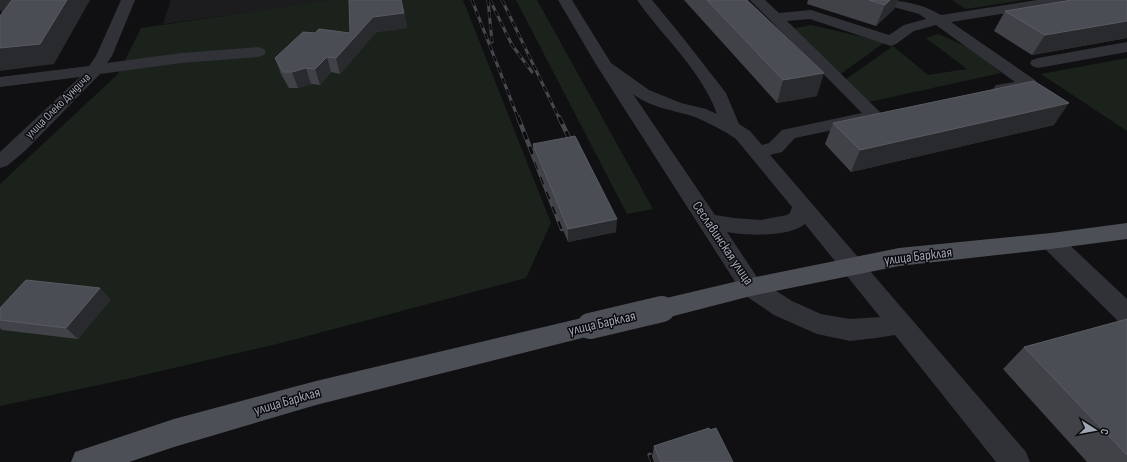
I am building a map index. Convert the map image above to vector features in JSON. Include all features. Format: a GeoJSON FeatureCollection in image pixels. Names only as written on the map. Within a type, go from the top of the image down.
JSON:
{"type":"FeatureCollection","features":[{"type":"Feature","properties":{"kind":"main road","name":"улица Барклая"},"geometry":{"type":"LineString","coordinates":[[86,462],[174,433],[316,393],[751,287],[899,257],[1051,241],[1127,231]]}},
{"type":"Feature","properties":{"kind":"street","name":"улица Олеко Дундича"},"geometry":{"type":"LineString","coordinates":[[0,162],[24,141],[85,81],[104,56],[128,0]]}},
{"type":"Feature","properties":{"kind":"street","name":"Сеславинская улица"},"geometry":{"type":"LineString","coordinates":[[565,0],[605,66],[751,287],[783,308],[817,324],[850,330],[876,328],[901,323]]}},
{"type":"Feature","properties":{"kind":"street"},"geometry":{"type":"LineString","coordinates":[[644,0],[679,42],[720,97],[731,128]]}},
{"type":"Feature","properties":{"kind":"street"},"geometry":{"type":"LineString","coordinates":[[757,0],[883,114],[789,134],[776,148],[757,152]]}},
{"type":"Feature","properties":{"kind":"street"},"geometry":{"type":"LineString","coordinates":[[884,0],[927,10],[1064,0]]}},
{"type":"Feature","properties":{"kind":"street"},"geometry":{"type":"LineString","coordinates":[[776,18],[811,14],[891,41],[909,28],[927,10]]}},
{"type":"Feature","properties":{"kind":"street"},"geometry":{"type":"LineString","coordinates":[[927,10],[1029,84],[983,93]]}},
{"type":"Feature","properties":{"kind":"street"},"geometry":{"type":"LineString","coordinates":[[1038,63],[1127,47]]}},
{"type":"Feature","properties":{"kind":"street"},"geometry":{"type":"LineString","coordinates":[[0,82],[181,58],[258,52]]}},
{"type":"Feature","properties":{"kind":"street","name":"Сеславинская улица"},"geometry":{"type":"LineString","coordinates":[[605,66],[643,94],[675,107],[700,113],[743,135],[901,323],[1015,462]]}},
{"type":"Feature","properties":{"kind":"street"},"geometry":{"type":"LineString","coordinates":[[708,221],[734,226],[761,228],[793,222],[800,216],[802,206]]}},
{"type":"Feature","properties":{"kind":"street"},"geometry":{"type":"LineString","coordinates":[[1051,241],[1127,314]]}},
{"type":"Feature","properties":{"kind":"shaded area"},"geometry":{"type":"Polygon","coordinates":[[[171,0],[333,0],[333,1],[163,24],[171,0]]]}},
{"type":"Feature","properties":{"kind":"shaded area"},"geometry":{"type":"Polygon","coordinates":[[[333,0],[463,0],[551,223],[526,278],[281,343],[118,381],[0,406],[0,184],[118,74],[141,28],[333,0]]]}},
{"type":"Feature","properties":{"kind":"shaded area"},"geometry":{"type":"Polygon","coordinates":[[[516,0],[537,0],[653,209],[627,214],[516,0]]]}},
{"type":"Feature","properties":{"kind":"shaded area"},"geometry":{"type":"Polygon","coordinates":[[[952,0],[1025,0],[966,9],[952,0]]]}},
{"type":"Feature","properties":{"kind":"shaded area"},"geometry":{"type":"Polygon","coordinates":[[[811,25],[885,42],[839,75],[791,29],[811,25]]]}},
{"type":"Feature","properties":{"kind":"shaded area"},"geometry":{"type":"Polygon","coordinates":[[[938,34],[974,50],[1001,73],[869,102],[845,80],[893,46],[928,75],[967,69],[926,38],[938,34]]]}},
{"type":"Feature","properties":{"kind":"shaded area"},"geometry":{"type":"Polygon","coordinates":[[[1127,58],[1127,131],[1041,74],[1127,58]]]}},
{"type":"Feature","properties":{"kind":"building"},"geometry":{"type":"Polygon","coordinates":[[[12,0],[67,0],[40,44],[0,48],[0,16],[12,0]]]}},
{"type":"Feature","properties":{"kind":"building"},"geometry":{"type":"Polygon","coordinates":[[[349,0],[401,0],[404,13],[373,17],[336,58],[327,57],[315,69],[306,68],[292,72],[283,72],[275,58],[303,32],[315,33],[319,29],[350,33],[349,0]]]}},
{"type":"Feature","properties":{"kind":"building"},"geometry":{"type":"Polygon","coordinates":[[[707,0],[747,0],[824,73],[783,80],[707,0]]]}},
{"type":"Feature","properties":{"kind":"building"},"geometry":{"type":"Polygon","coordinates":[[[869,0],[890,0],[885,5],[869,0]]]}},
{"type":"Feature","properties":{"kind":"building"},"geometry":{"type":"Polygon","coordinates":[[[1072,0],[1127,0],[1127,21],[1045,35],[1005,11],[1072,0]]]}},
{"type":"Feature","properties":{"kind":"building"},"geometry":{"type":"Polygon","coordinates":[[[1034,81],[1069,103],[860,150],[833,123],[1034,81]]]}},
{"type":"Feature","properties":{"kind":"building"},"geometry":{"type":"Polygon","coordinates":[[[575,136],[617,219],[568,229],[533,144],[575,136]]]}},
{"type":"Feature","properties":{"kind":"building"},"geometry":{"type":"Polygon","coordinates":[[[26,280],[100,288],[66,328],[0,320],[0,308],[26,280]]]}},
{"type":"Feature","properties":{"kind":"building"},"geometry":{"type":"Polygon","coordinates":[[[1127,319],[1127,455],[1024,347],[1127,319]]]}},
{"type":"Feature","properties":{"kind":"building"},"geometry":{"type":"Polygon","coordinates":[[[709,428],[710,430],[716,428],[733,462],[661,462],[654,446],[709,428]]]}},
{"type":"Feature","properties":{"kind":"railway"},"geometry":{"type":"LineString","coordinates":[[472,0],[518,118]]}},
{"type":"Feature","properties":{"kind":"railway"},"geometry":{"type":"LineString","coordinates":[[488,0],[492,42]]}},
{"type":"Feature","properties":{"kind":"railway"},"geometry":{"type":"LineString","coordinates":[[490,0],[512,45],[532,72]]}},
{"type":"Feature","properties":{"kind":"railway"},"geometry":{"type":"LineString","coordinates":[[502,0],[559,118]]}},
{"type":"Feature","properties":{"kind":"railway"},"geometry":{"type":"LineString","coordinates":[[518,117],[562,229]]}},
{"type":"Feature","properties":{"kind":"railway"},"geometry":{"type":"LineString","coordinates":[[559,117],[574,148]]}},
{"type":"Feature","properties":{"kind":"railway"},"geometry":{"type":"LineString","coordinates":[[650,455],[653,462]]}}]}
